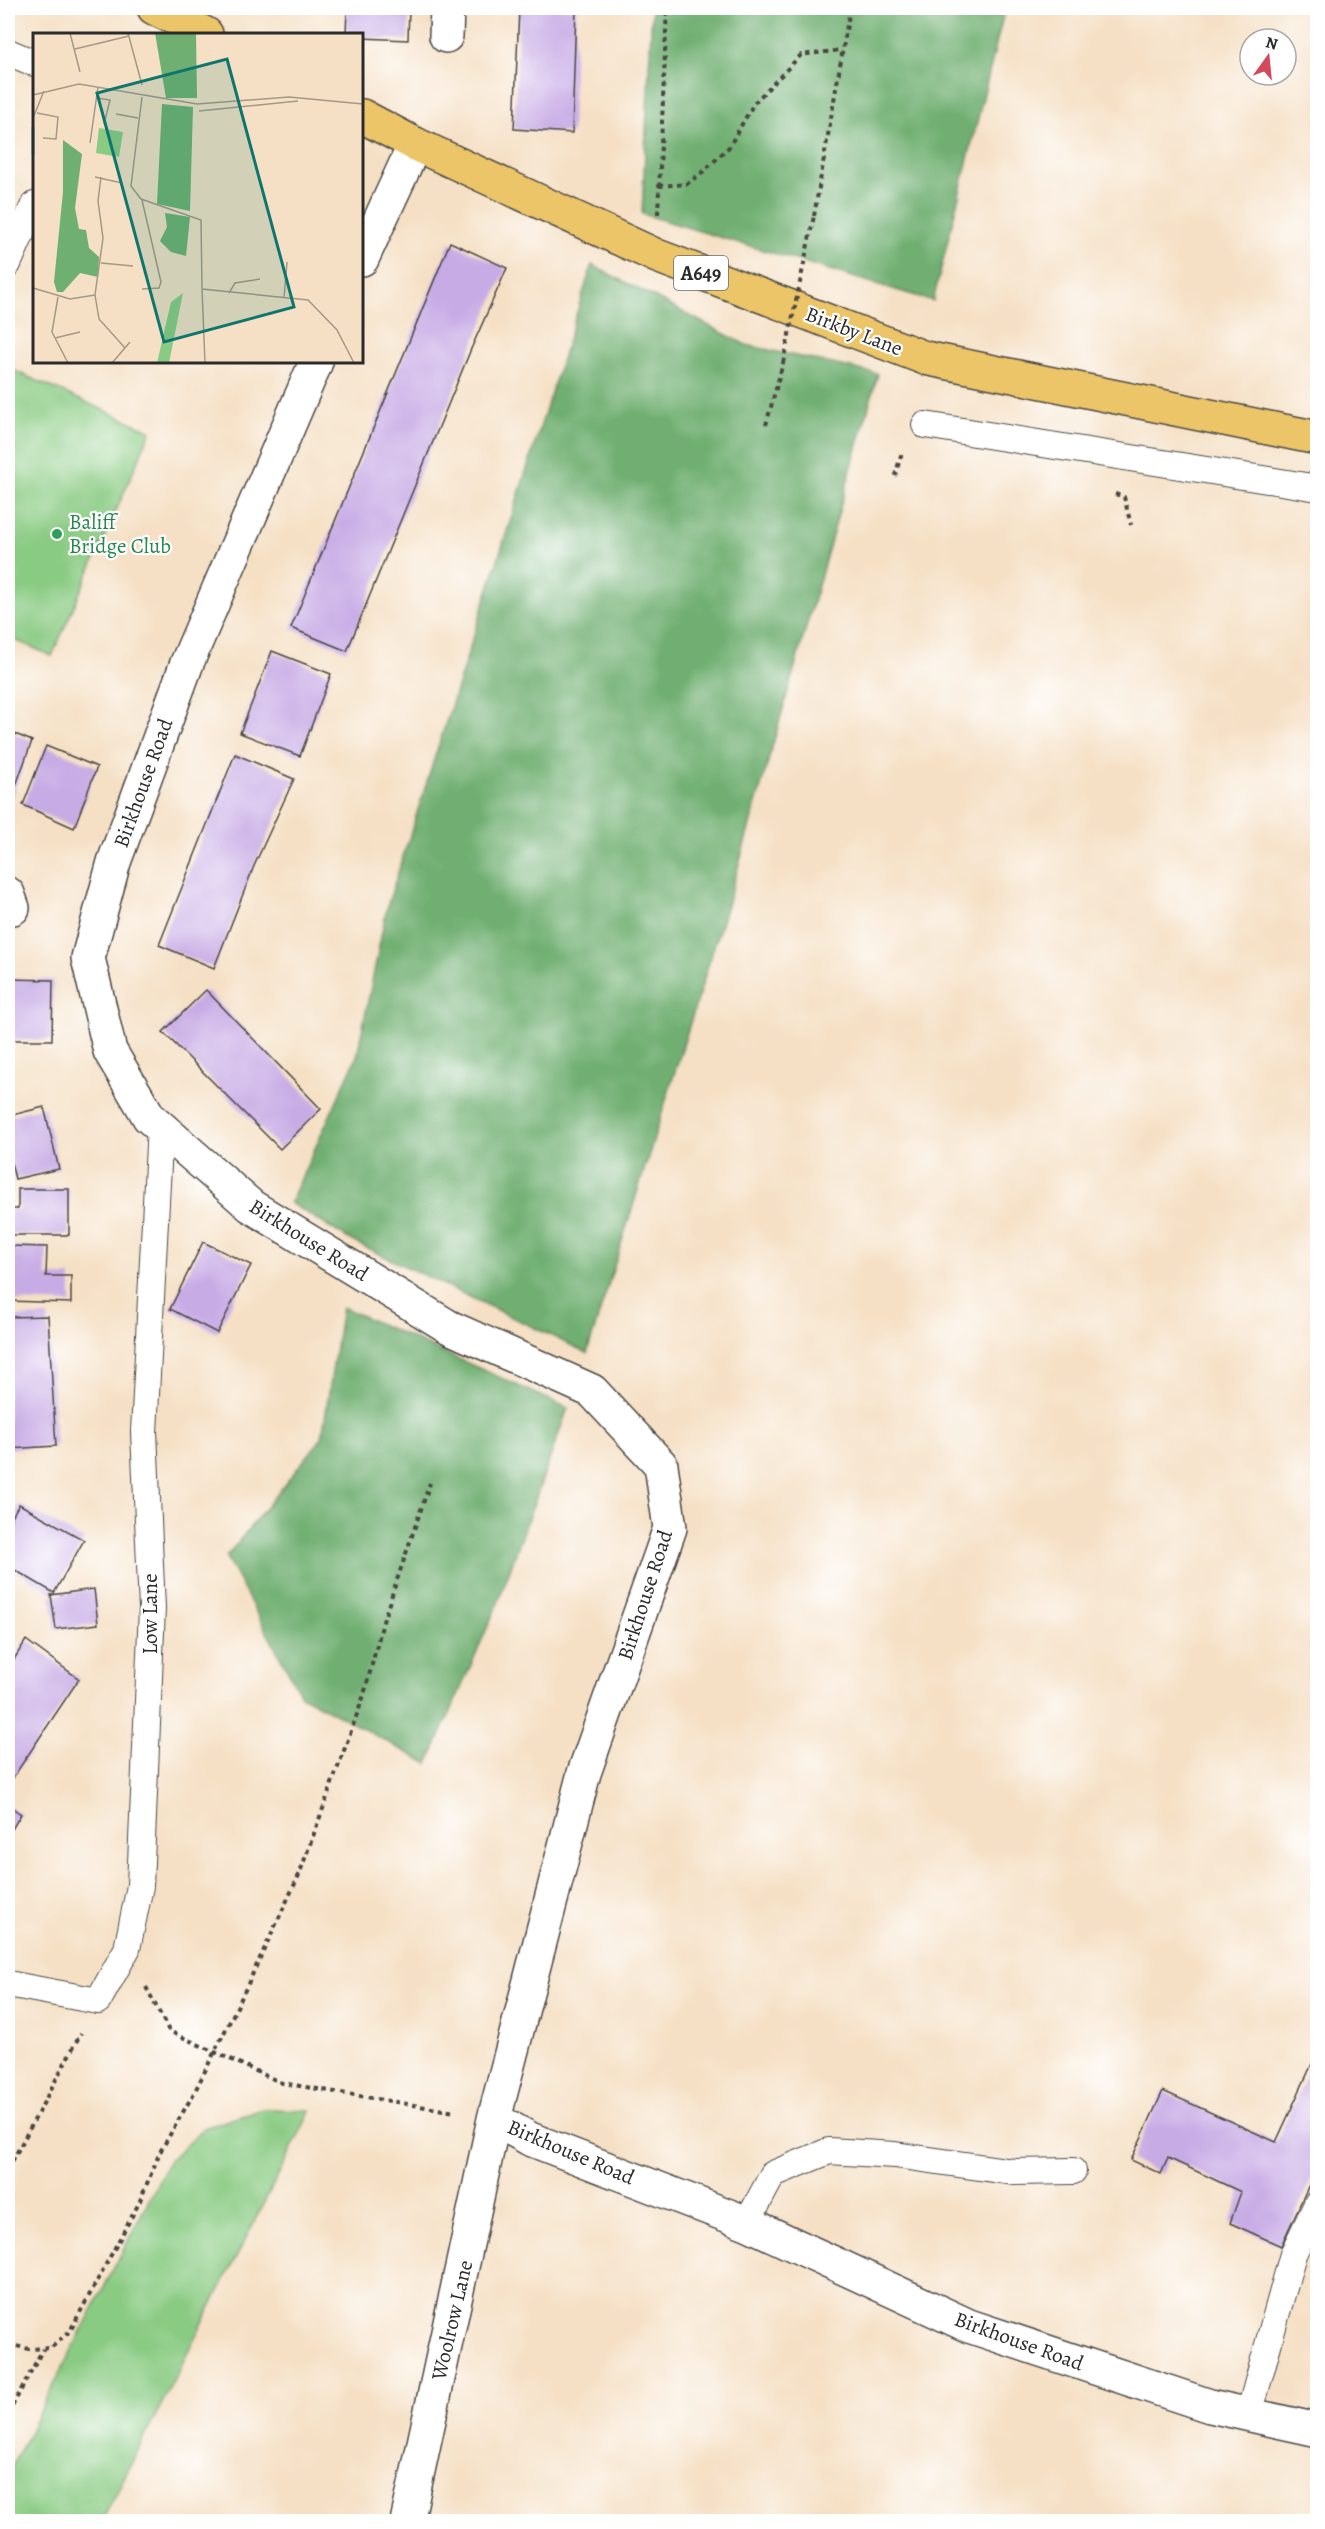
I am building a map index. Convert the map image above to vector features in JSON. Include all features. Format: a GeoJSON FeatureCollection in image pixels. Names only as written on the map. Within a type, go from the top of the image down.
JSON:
{"type":"FeatureCollection","features":[{"type":"Feature","properties":{"kind":"main road"},"geometry":{"type":"LineString","coordinates":[[154,8],[204,33]]}},
{"type":"Feature","properties":{"kind":"main road","name":"A649"},"geometry":{"type":"LineString","coordinates":[[363,117],[415,144]]}},
{"type":"Feature","properties":{"kind":"main road","name":"Birkby Lane"},"geometry":{"type":"LineString","coordinates":[[415,144],[657,256],[925,358],[1317,438]]}},
{"type":"Feature","properties":{"kind":"street"},"geometry":{"type":"LineString","coordinates":[[363,257],[415,144]]}},
{"type":"Feature","properties":{"kind":"street","name":"Birkhouse Road"},"geometry":{"type":"LineString","coordinates":[[316,363],[187,663],[114,862],[88,958],[110,1051],[149,1116],[160,1126],[251,1206],[449,1327],[592,1391],[661,1465],[670,1528],[584,1773],[494,2119],[530,2139],[747,2223],[969,2326],[1210,2406],[1317,2430]]}},
{"type":"Feature","properties":{"kind":"street","name":"Woolrow Lane"},"geometry":{"type":"LineString","coordinates":[[406,2522],[494,2119]]}},
{"type":"Feature","properties":{"kind":"lane"},"geometry":{"type":"LineString","coordinates":[[8,52],[33,63]]}},
{"type":"Feature","properties":{"kind":"lane"},"geometry":{"type":"LineString","coordinates":[[8,264],[33,207]]}},
{"type":"Feature","properties":{"kind":"lane"},"geometry":{"type":"LineString","coordinates":[[925,425],[1317,488]]}},
{"type":"Feature","properties":{"kind":"lane","name":"Low Lane"},"geometry":{"type":"LineString","coordinates":[[98,2001],[127,1949],[140,1886],[152,1608],[144,1432],[160,1126]]}},
{"type":"Feature","properties":{"kind":"lane"},"geometry":{"type":"LineString","coordinates":[[8,1984],[98,2001]]}},
{"type":"Feature","properties":{"kind":"lane"},"geometry":{"type":"LineString","coordinates":[[747,2223],[773,2174],[829,2151],[895,2155],[1014,2172],[1073,2171]]}},
{"type":"Feature","properties":{"kind":"lane"},"geometry":{"type":"LineString","coordinates":[[1249,2414],[1293,2254],[1317,2202]]}},
{"type":"Feature","properties":{"kind":"path"},"geometry":{"type":"LineString","coordinates":[[657,256],[667,8]]}},
{"type":"Feature","properties":{"kind":"path"},"geometry":{"type":"LineString","coordinates":[[766,425],[783,363],[814,216],[850,8]]}},
{"type":"Feature","properties":{"kind":"path"},"geometry":{"type":"LineString","coordinates":[[659,186],[687,184],[705,170],[729,147],[754,103],[801,55],[842,50]]}},
{"type":"Feature","properties":{"kind":"path"},"geometry":{"type":"LineString","coordinates":[[8,2344],[29,2349],[51,2348],[70,2331],[139,2203],[160,2152],[194,2093],[212,2051],[299,1875],[364,1695],[384,1618],[430,1483]]}},
{"type":"Feature","properties":{"kind":"path"},"geometry":{"type":"LineString","coordinates":[[8,2169],[98,2001]]}},
{"type":"Feature","properties":{"kind":"path"},"geometry":{"type":"LineString","coordinates":[[154,2003],[169,2031],[282,2084],[494,2119]]}},
{"type":"Feature","properties":{"kind":"path"},"geometry":{"type":"LineString","coordinates":[[8,2414],[43,2349]]}},
{"type":"Feature","properties":{"kind":"green space"},"geometry":{"type":"Polygon","coordinates":[[[652,8],[1005,8],[933,301],[642,214],[652,8]]]}},
{"type":"Feature","properties":{"kind":"green space"},"geometry":{"type":"Polygon","coordinates":[[[592,265],[746,345],[878,374],[731,892],[587,1353],[352,1241],[290,1203],[357,1056],[387,907],[592,265]]]}},
{"type":"Feature","properties":{"kind":"green space","name":"Baliff Bridge Club"},"geometry":{"type":"Polygon","coordinates":[[[8,368],[151,431],[52,656],[8,637],[8,368]]]}},
{"type":"Feature","properties":{"kind":"green space"},"geometry":{"type":"Polygon","coordinates":[[[342,1307],[568,1408],[498,1603],[428,1764],[301,1695],[226,1557],[322,1438],[342,1307]]]}},
{"type":"Feature","properties":{"kind":"green space"},"geometry":{"type":"Polygon","coordinates":[[[263,2109],[311,2110],[102,2521],[8,2521],[8,2474],[169,2161],[204,2128],[263,2109]]]}},
{"type":"Feature","properties":{"kind":"building"},"geometry":{"type":"Polygon","coordinates":[[[347,8],[409,8],[408,40],[363,38],[363,33],[346,33],[347,8]]]}},
{"type":"Feature","properties":{"kind":"building"},"geometry":{"type":"Polygon","coordinates":[[[519,8],[576,8],[572,133],[514,129],[519,8]]]}},
{"type":"Feature","properties":{"kind":"building"},"geometry":{"type":"Polygon","coordinates":[[[450,242],[507,268],[471,349],[347,651],[291,628],[450,242]]]}},
{"type":"Feature","properties":{"kind":"building"},"geometry":{"type":"Polygon","coordinates":[[[272,651],[331,674],[300,756],[240,733],[272,651]]]}},
{"type":"Feature","properties":{"kind":"building"},"geometry":{"type":"Polygon","coordinates":[[[8,731],[32,741],[10,802],[8,801],[8,731]]]}},
{"type":"Feature","properties":{"kind":"building"},"geometry":{"type":"Polygon","coordinates":[[[46,746],[97,767],[74,828],[23,805],[46,746]]]}},
{"type":"Feature","properties":{"kind":"building"},"geometry":{"type":"Polygon","coordinates":[[[235,754],[294,779],[254,866],[214,968],[159,945],[235,754]]]}},
{"type":"Feature","properties":{"kind":"building"},"geometry":{"type":"Polygon","coordinates":[[[8,979],[53,980],[52,1040],[8,1040],[8,979]]]}},
{"type":"Feature","properties":{"kind":"building"},"geometry":{"type":"Polygon","coordinates":[[[206,990],[321,1109],[280,1149],[163,1032],[206,990]]]}},
{"type":"Feature","properties":{"kind":"building"},"geometry":{"type":"Polygon","coordinates":[[[44,1107],[59,1169],[15,1179],[8,1150],[8,1116],[44,1107]]]}},
{"type":"Feature","properties":{"kind":"building"},"geometry":{"type":"Polygon","coordinates":[[[18,1189],[69,1189],[69,1235],[9,1235],[9,1209],[18,1209],[18,1189]]]}},
{"type":"Feature","properties":{"kind":"building"},"geometry":{"type":"Polygon","coordinates":[[[203,1242],[251,1265],[217,1333],[170,1309],[203,1242]]]}},
{"type":"Feature","properties":{"kind":"building"},"geometry":{"type":"Polygon","coordinates":[[[8,1246],[47,1247],[46,1276],[71,1276],[71,1303],[8,1301],[8,1246]]]}},
{"type":"Feature","properties":{"kind":"building"},"geometry":{"type":"Polygon","coordinates":[[[48,1316],[56,1446],[8,1449],[8,1317],[48,1316]]]}},
{"type":"Feature","properties":{"kind":"building"},"geometry":{"type":"Polygon","coordinates":[[[19,1504],[84,1540],[54,1593],[8,1566],[8,1524],[19,1504]]]}},
{"type":"Feature","properties":{"kind":"building"},"geometry":{"type":"Polygon","coordinates":[[[94,1589],[98,1624],[56,1629],[51,1595],[94,1589]]]}},
{"type":"Feature","properties":{"kind":"building"},"geometry":{"type":"Polygon","coordinates":[[[26,1640],[79,1679],[8,1785],[8,1669],[26,1640]]]}},
{"type":"Feature","properties":{"kind":"building"},"geometry":{"type":"Polygon","coordinates":[[[8,1805],[21,1814],[8,1836],[8,1805]]]}},
{"type":"Feature","properties":{"kind":"building"},"geometry":{"type":"Polygon","coordinates":[[[1317,2053],[1317,2167],[1281,2246],[1230,2223],[1241,2192],[1168,2158],[1161,2174],[1131,2160],[1163,2091],[1276,2142],[1317,2053]]]}},
{"type":"Feature","properties":{"kind":"place","name":"Baliff Bridge Club"},"geometry":{"type":"Point","coordinates":[57,534]}}]}
